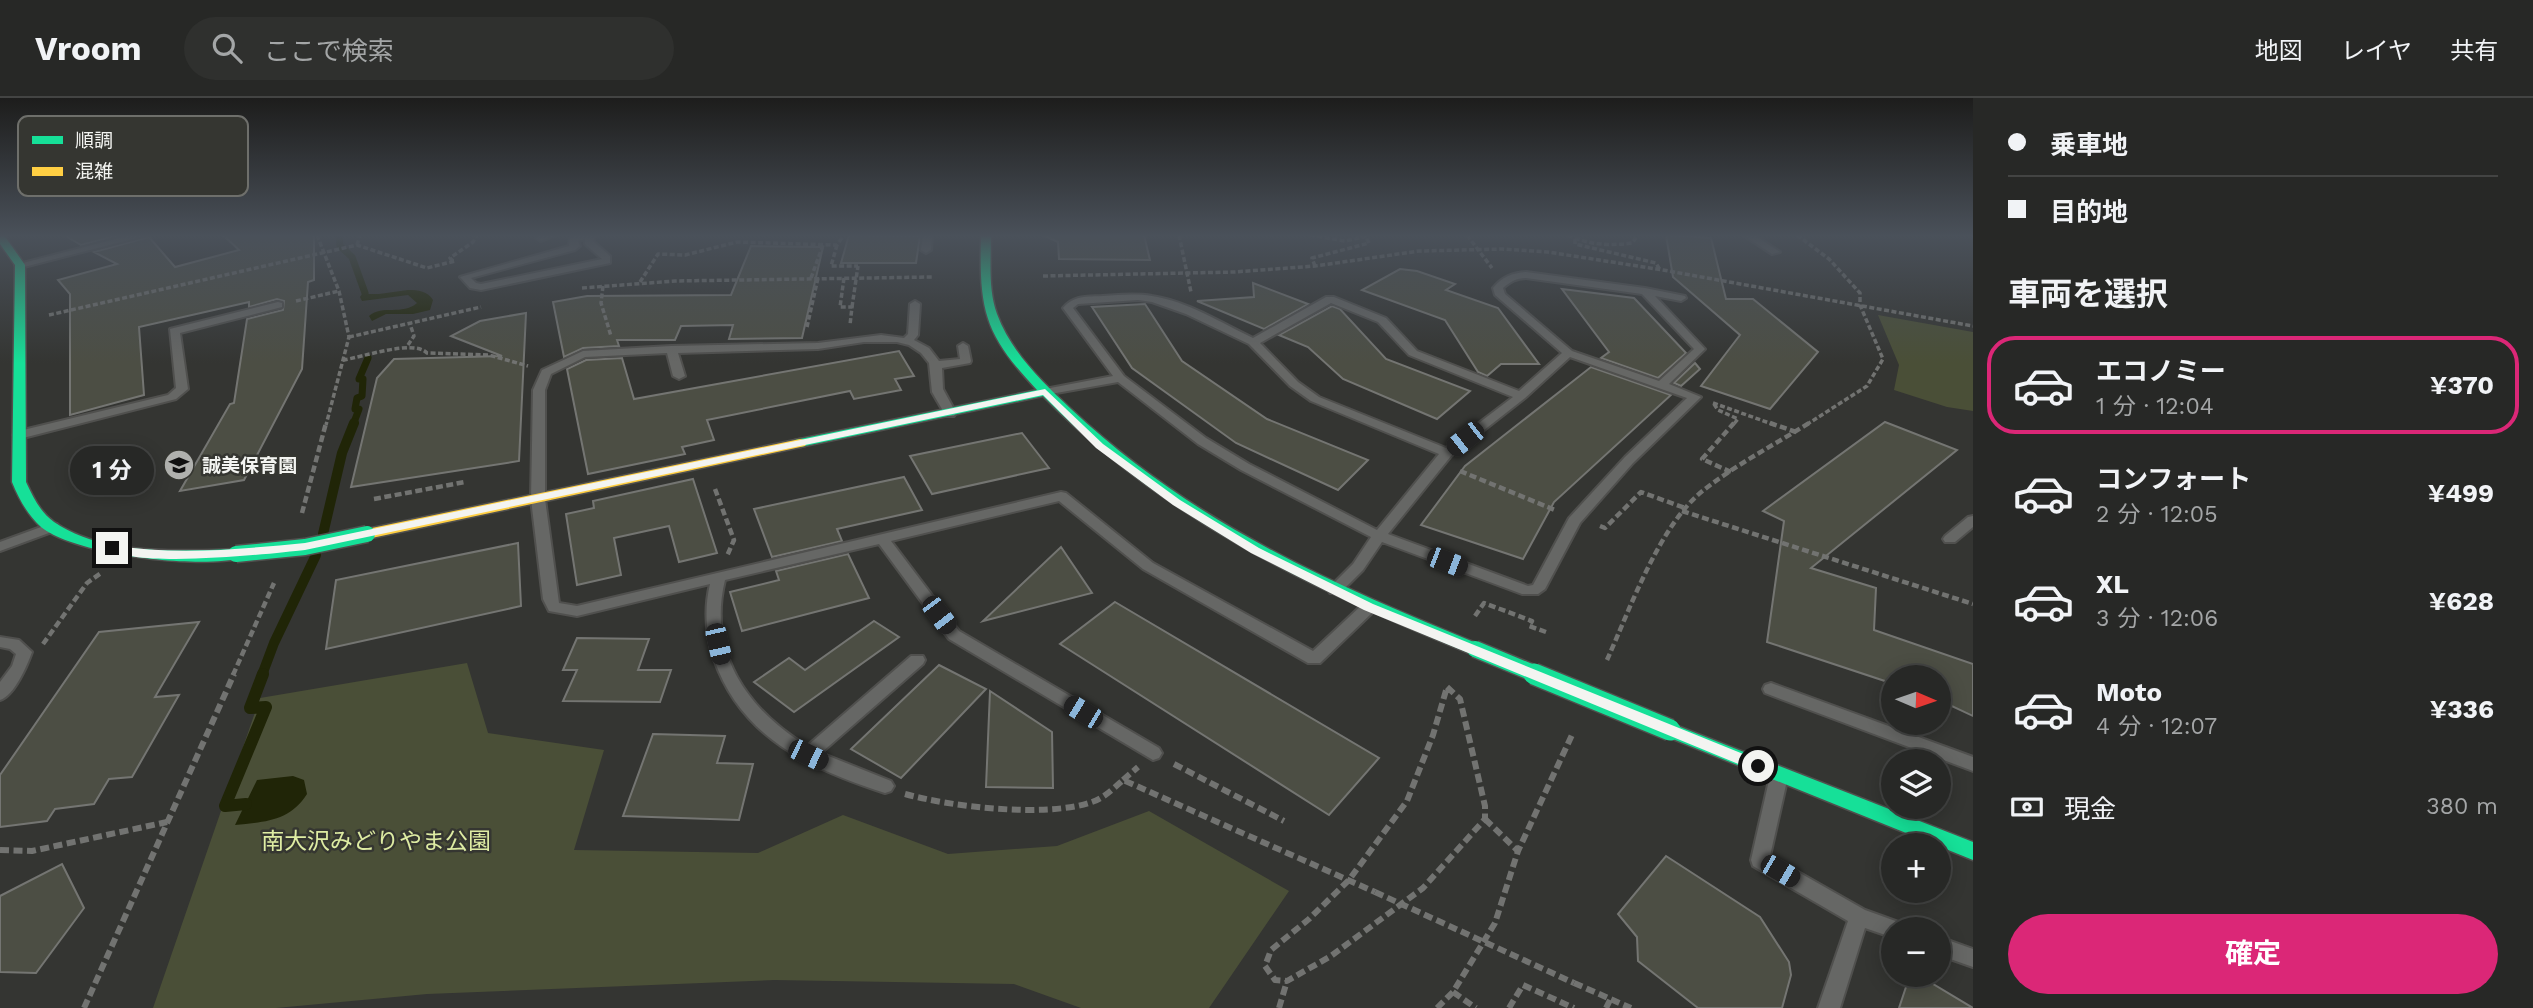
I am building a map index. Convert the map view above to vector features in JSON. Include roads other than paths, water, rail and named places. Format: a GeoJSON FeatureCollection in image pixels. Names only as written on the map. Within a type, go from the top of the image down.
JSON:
{"type":"FeatureCollection","features":[{"type":"Feature","properties":{"kind":"street"},"geometry":{"type":"LineString","coordinates":[[20,277],[19,482],[22,497],[52,527],[85,542],[143,554],[236,554],[305,547],[1045,392]]}},
{"type":"Feature","properties":{"kind":"street"},"geometry":{"type":"LineString","coordinates":[[985,277],[988,306],[1002,335],[1045,392],[1100,446],[1176,502],[1255,550],[1369,607],[1973,851]]}},
{"type":"Feature","properties":{"kind":"lane"},"geometry":{"type":"LineString","coordinates":[[465,277],[473,286],[481,287],[527,277]]}},
{"type":"Feature","properties":{"kind":"lane"},"geometry":{"type":"LineString","coordinates":[[1443,457],[1315,399],[1293,383],[1254,342],[1190,312],[1154,299],[1138,297],[1075,301],[1068,308],[1120,378],[1202,441],[1245,467],[1379,537],[1527,591],[1538,589],[1574,521],[1629,460],[1695,397],[1568,353],[1500,295],[1498,288],[1510,277]]}},
{"type":"Feature","properties":{"kind":"lane"},"geometry":{"type":"LineString","coordinates":[[1544,277],[1681,298]]}},
{"type":"Feature","properties":{"kind":"lane"},"geometry":{"type":"LineString","coordinates":[[1645,291],[1700,349],[1662,384]]}},
{"type":"Feature","properties":{"kind":"lane"},"geometry":{"type":"LineString","coordinates":[[1254,342],[1330,299],[1382,320],[1413,353],[1521,396]]}},
{"type":"Feature","properties":{"kind":"lane"},"geometry":{"type":"LineString","coordinates":[[907,341],[913,335],[915,304]]}},
{"type":"Feature","properties":{"kind":"lane"},"geometry":{"type":"LineString","coordinates":[[19,435],[172,397],[182,389],[174,331],[278,305]]}},
{"type":"Feature","properties":{"kind":"lane"},"geometry":{"type":"LineString","coordinates":[[950,413],[938,391],[936,365],[929,352],[907,341],[877,338],[803,346],[583,354],[546,372],[539,390],[538,499],[550,599],[554,607],[577,611],[721,571],[882,538],[1061,496],[1148,566],[1314,659],[1369,607]]}},
{"type":"Feature","properties":{"kind":"lane"},"geometry":{"type":"LineString","coordinates":[[936,365],[967,360],[963,346]]}},
{"type":"Feature","properties":{"kind":"lane"},"geometry":{"type":"LineString","coordinates":[[671,349],[679,376]]}},
{"type":"Feature","properties":{"kind":"lane"},"geometry":{"type":"LineString","coordinates":[[1334,591],[1358,567],[1443,457],[1521,396],[1568,353]]}},
{"type":"Feature","properties":{"kind":"lane"},"geometry":{"type":"LineString","coordinates":[[1045,392],[1120,378]]}},
{"type":"Feature","properties":{"kind":"lane"},"geometry":{"type":"LineString","coordinates":[[1950,539],[1973,520]]}},
{"type":"Feature","properties":{"kind":"lane"},"geometry":{"type":"LineString","coordinates":[[0,547],[52,527]]}},
{"type":"Feature","properties":{"kind":"lane"},"geometry":{"type":"LineString","coordinates":[[882,538],[954,635],[1153,753]]}},
{"type":"Feature","properties":{"kind":"lane"},"geometry":{"type":"LineString","coordinates":[[721,571],[712,610],[722,662],[751,714],[785,742],[808,755],[846,773],[885,786]]}},
{"type":"Feature","properties":{"kind":"lane"},"geometry":{"type":"LineString","coordinates":[[0,642],[14,644],[24,652],[19,667],[0,694]]}},
{"type":"Feature","properties":{"kind":"lane"},"geometry":{"type":"LineString","coordinates":[[808,755],[917,660]]}},
{"type":"Feature","properties":{"kind":"lane"},"geometry":{"type":"LineString","coordinates":[[1772,689],[1912,749]]}},
{"type":"Feature","properties":{"kind":"lane"},"geometry":{"type":"LineString","coordinates":[[1951,760],[1973,764]]}},
{"type":"Feature","properties":{"kind":"lane"},"geometry":{"type":"LineString","coordinates":[[1780,775],[1760,860],[1859,917],[1881,925]]}},
{"type":"Feature","properties":{"kind":"lane"},"geometry":{"type":"LineString","coordinates":[[1916,819],[1916,827]]}},
{"type":"Feature","properties":{"kind":"lane"},"geometry":{"type":"LineString","coordinates":[[1829,1008],[1859,917]]}},
{"type":"Feature","properties":{"kind":"lane"},"geometry":{"type":"LineString","coordinates":[[1951,950],[1973,958]]}},
{"type":"Feature","properties":{"kind":"waterway"},"geometry":{"type":"LineString","coordinates":[[359,277],[365,293]]}},
{"type":"Feature","properties":{"kind":"waterway"},"geometry":{"type":"LineString","coordinates":[[353,425],[359,409],[355,409],[357,398],[362,396],[363,379],[359,379],[368,358]]}},
{"type":"Feature","properties":{"kind":"waterway"},"geometry":{"type":"LineString","coordinates":[[323,534],[342,453],[354,423]]}},
{"type":"Feature","properties":{"kind":"waterway"},"geometry":{"type":"LineString","coordinates":[[262,675],[274,643],[316,555]]}},
{"type":"Feature","properties":{"kind":"waterway"},"geometry":{"type":"LineString","coordinates":[[246,804],[225,806],[266,707],[250,708],[263,674]]}},
{"type":"Feature","properties":{"kind":"place","name":"誠美保育園"},"geometry":{"type":"Point","coordinates":[179,465]}},
{"type":"Feature","properties":{"kind":"park label","name":"南大沢みどりやま公園"},"geometry":{"type":"Point","coordinates":[376,841]}}]}
